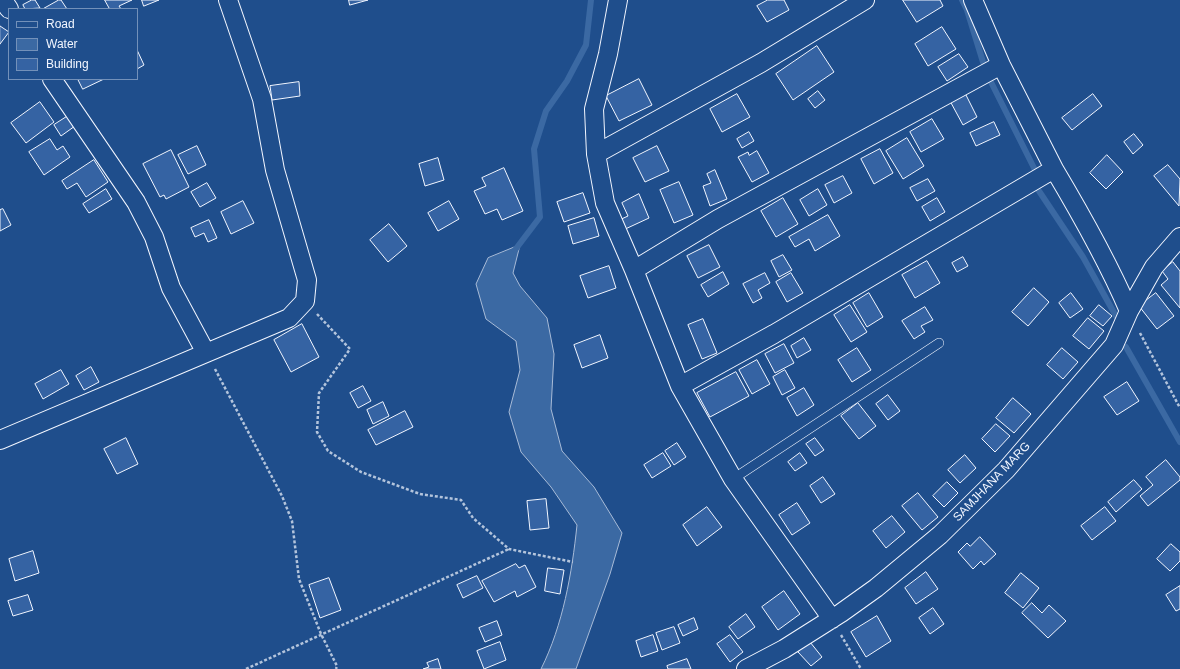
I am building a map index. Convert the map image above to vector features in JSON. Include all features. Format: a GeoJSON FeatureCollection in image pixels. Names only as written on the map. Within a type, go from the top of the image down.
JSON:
{"type":"FeatureCollection","features":[{"type":"Feature","properties":{"kind":"street"},"geometry":{"type":"LineString","coordinates":[[0,440],[289,318],[305,301],[307,280],[274,170],[262,100],[228,0]]}},
{"type":"Feature","properties":{"kind":"street"},"geometry":{"type":"LineString","coordinates":[[618,0],[608,54],[594,109],[596,154],[605,203],[634,270],[680,386],[733,479],[832,619]]}},
{"type":"Feature","properties":{"kind":"street"},"geometry":{"type":"LineString","coordinates":[[596,154],[761,63],[866,0]]}},
{"type":"Feature","properties":{"kind":"street"},"geometry":{"type":"LineString","coordinates":[[973,0],[1001,65],[1054,169],[1089,228],[1112,271],[1129,312]]}},
{"type":"Feature","properties":{"kind":"street"},"geometry":{"type":"LineString","coordinates":[[634,270],[718,219],[1001,65]]}},
{"type":"Feature","properties":{"kind":"street"},"geometry":{"type":"LineString","coordinates":[[53,80],[136,202],[154,237],[172,288],[206,352]]}},
{"type":"Feature","properties":{"kind":"street"},"geometry":{"type":"LineString","coordinates":[[680,386],[774,334],[1054,169]]}},
{"type":"Feature","properties":{"kind":"street","name":"SAMJHANA MARG"},"geometry":{"type":"LineString","coordinates":[[746,669],[784,649],[832,619],[876,588],[940,535],[1006,470],[1114,345],[1129,312],[1154,267],[1180,237]]}},
{"type":"Feature","properties":{"kind":"lane"},"geometry":{"type":"LineString","coordinates":[[733,479],[939,343]]}},
{"type":"Feature","properties":{"kind":"path"},"geometry":{"type":"LineString","coordinates":[[305,301],[350,348],[320,393],[317,432],[328,451],[361,472],[413,491],[461,500],[473,518],[509,549],[573,562]]}},
{"type":"Feature","properties":{"kind":"path"},"geometry":{"type":"LineString","coordinates":[[1129,312],[1180,408]]}},
{"type":"Feature","properties":{"kind":"path"},"geometry":{"type":"LineString","coordinates":[[206,352],[292,520],[299,579],[321,634],[337,666],[336,669]]}},
{"type":"Feature","properties":{"kind":"path"},"geometry":{"type":"LineString","coordinates":[[246,669],[509,549]]}},
{"type":"Feature","properties":{"kind":"path"},"geometry":{"type":"LineString","coordinates":[[832,619],[861,669]]}},
{"type":"Feature","properties":{"kind":"water"},"geometry":{"type":"Polygon","coordinates":[[[520,245],[513,273],[520,286],[547,318],[554,354],[551,409],[562,451],[594,487],[622,533],[610,574],[576,669],[541,669],[549,652],[561,617],[569,580],[577,525],[551,487],[521,452],[509,412],[520,370],[516,341],[486,319],[476,284],[488,258],[520,245]]]}},
{"type":"Feature","properties":{"kind":"building"},"geometry":{"type":"Polygon","coordinates":[[[35,0],[40,8],[24,8],[23,5],[35,0]]]}},
{"type":"Feature","properties":{"kind":"building"},"geometry":{"type":"Polygon","coordinates":[[[61,0],[66,8],[45,8],[61,0]]]}},
{"type":"Feature","properties":{"kind":"building"},"geometry":{"type":"Polygon","coordinates":[[[105,0],[132,0],[119,6],[120,8],[109,8],[105,0]]]}},
{"type":"Feature","properties":{"kind":"building"},"geometry":{"type":"Polygon","coordinates":[[[142,0],[159,0],[144,6],[142,0]]]}},
{"type":"Feature","properties":{"kind":"building"},"geometry":{"type":"Polygon","coordinates":[[[349,0],[368,0],[350,5],[349,0]]]}},
{"type":"Feature","properties":{"kind":"building"},"geometry":{"type":"Polygon","coordinates":[[[768,0],[784,0],[789,10],[767,22],[757,6],[768,0]]]}},
{"type":"Feature","properties":{"kind":"building"},"geometry":{"type":"Polygon","coordinates":[[[903,0],[940,0],[943,6],[917,22],[903,0]]]}},
{"type":"Feature","properties":{"kind":"building"},"geometry":{"type":"Polygon","coordinates":[[[0,26],[8,31],[8,33],[0,44],[0,26]]]}},
{"type":"Feature","properties":{"kind":"building"},"geometry":{"type":"Polygon","coordinates":[[[942,27],[956,49],[928,66],[915,44],[942,27]]]}},
{"type":"Feature","properties":{"kind":"building"},"geometry":{"type":"Polygon","coordinates":[[[817,46],[834,72],[793,100],[776,74],[817,46]]]}},
{"type":"Feature","properties":{"kind":"building"},"geometry":{"type":"Polygon","coordinates":[[[138,52],[144,65],[138,68],[138,52]]]}},
{"type":"Feature","properties":{"kind":"building"},"geometry":{"type":"Polygon","coordinates":[[[959,54],[968,67],[947,81],[938,67],[959,54]]]}},
{"type":"Feature","properties":{"kind":"building"},"geometry":{"type":"Polygon","coordinates":[[[639,79],[652,105],[619,121],[606,96],[639,79]]]}},
{"type":"Feature","properties":{"kind":"building"},"geometry":{"type":"Polygon","coordinates":[[[78,80],[102,80],[83,89],[78,80]]]}},
{"type":"Feature","properties":{"kind":"building"},"geometry":{"type":"Polygon","coordinates":[[[299,82],[300,96],[272,100],[270,86],[299,82]]]}},
{"type":"Feature","properties":{"kind":"building"},"geometry":{"type":"Polygon","coordinates":[[[818,91],[825,100],[815,108],[808,99],[818,91]]]}},
{"type":"Feature","properties":{"kind":"building"},"geometry":{"type":"Polygon","coordinates":[[[965,93],[977,117],[963,125],[950,101],[965,93]]]}},
{"type":"Feature","properties":{"kind":"building"},"geometry":{"type":"Polygon","coordinates":[[[737,94],[750,117],[722,132],[710,109],[737,94]]]}},
{"type":"Feature","properties":{"kind":"building"},"geometry":{"type":"Polygon","coordinates":[[[1093,94],[1102,106],[1072,130],[1062,118],[1093,94]]]}},
{"type":"Feature","properties":{"kind":"building"},"geometry":{"type":"Polygon","coordinates":[[[40,102],[54,122],[26,143],[11,123],[40,102]]]}},
{"type":"Feature","properties":{"kind":"building"},"geometry":{"type":"Polygon","coordinates":[[[68,116],[75,126],[61,136],[54,125],[68,116]]]}},
{"type":"Feature","properties":{"kind":"building"},"geometry":{"type":"Polygon","coordinates":[[[932,119],[944,139],[921,152],[910,132],[932,119]]]}},
{"type":"Feature","properties":{"kind":"building"},"geometry":{"type":"Polygon","coordinates":[[[994,122],[1000,135],[976,146],[970,133],[994,122]]]}},
{"type":"Feature","properties":{"kind":"building"},"geometry":{"type":"Polygon","coordinates":[[[749,132],[754,141],[742,148],[737,139],[749,132]]]}},
{"type":"Feature","properties":{"kind":"building"},"geometry":{"type":"Polygon","coordinates":[[[1134,134],[1143,145],[1133,154],[1124,142],[1134,134]]]}},
{"type":"Feature","properties":{"kind":"building"},"geometry":{"type":"Polygon","coordinates":[[[907,138],[924,166],[903,179],[886,151],[907,138]]]}},
{"type":"Feature","properties":{"kind":"building"},"geometry":{"type":"Polygon","coordinates":[[[50,139],[57,150],[63,146],[70,157],[44,175],[29,152],[50,139]]]}},
{"type":"Feature","properties":{"kind":"building"},"geometry":{"type":"Polygon","coordinates":[[[197,146],[206,165],[188,174],[178,155],[197,146]]]}},
{"type":"Feature","properties":{"kind":"building"},"geometry":{"type":"Polygon","coordinates":[[[657,146],[669,171],[645,182],[633,158],[657,146]]]}},
{"type":"Feature","properties":{"kind":"building"},"geometry":{"type":"Polygon","coordinates":[[[880,149],[893,173],[874,184],[861,159],[880,149]]]}},
{"type":"Feature","properties":{"kind":"building"},"geometry":{"type":"Polygon","coordinates":[[[171,150],[189,187],[166,199],[164,195],[160,197],[143,164],[171,150]]]}},
{"type":"Feature","properties":{"kind":"building"},"geometry":{"type":"Polygon","coordinates":[[[757,151],[769,173],[752,182],[738,157],[748,152],[749,155],[757,151]]]}},
{"type":"Feature","properties":{"kind":"building"},"geometry":{"type":"Polygon","coordinates":[[[1107,155],[1123,172],[1106,189],[1090,173],[1107,155]]]}},
{"type":"Feature","properties":{"kind":"building"},"geometry":{"type":"Polygon","coordinates":[[[438,158],[444,180],[425,186],[419,164],[438,158]]]}},
{"type":"Feature","properties":{"kind":"building"},"geometry":{"type":"Polygon","coordinates":[[[94,160],[108,182],[86,197],[77,183],[67,189],[62,181],[94,160]]]}},
{"type":"Feature","properties":{"kind":"building"},"geometry":{"type":"Polygon","coordinates":[[[1168,165],[1180,179],[1179,206],[1154,176],[1168,165]]]}},
{"type":"Feature","properties":{"kind":"building"},"geometry":{"type":"Polygon","coordinates":[[[504,168],[523,211],[502,220],[497,209],[485,214],[474,191],[486,186],[482,178],[504,168]]]}},
{"type":"Feature","properties":{"kind":"building"},"geometry":{"type":"Polygon","coordinates":[[[715,170],[727,199],[710,206],[703,186],[711,183],[707,174],[715,170]]]}},
{"type":"Feature","properties":{"kind":"building"},"geometry":{"type":"Polygon","coordinates":[[[843,176],[852,193],[834,203],[825,185],[843,176]]]}},
{"type":"Feature","properties":{"kind":"building"},"geometry":{"type":"Polygon","coordinates":[[[928,179],[935,191],[917,201],[910,188],[928,179]]]}},
{"type":"Feature","properties":{"kind":"building"},"geometry":{"type":"Polygon","coordinates":[[[679,182],[693,215],[674,223],[660,190],[679,182]]]}},
{"type":"Feature","properties":{"kind":"building"},"geometry":{"type":"Polygon","coordinates":[[[207,183],[216,198],[200,207],[191,192],[207,183]]]}},
{"type":"Feature","properties":{"kind":"building"},"geometry":{"type":"Polygon","coordinates":[[[106,189],[112,199],[89,213],[83,204],[106,189]]]}},
{"type":"Feature","properties":{"kind":"building"},"geometry":{"type":"Polygon","coordinates":[[[818,189],[827,205],[809,216],[800,200],[818,189]]]}},
{"type":"Feature","properties":{"kind":"building"},"geometry":{"type":"Polygon","coordinates":[[[583,193],[590,213],[564,222],[557,202],[583,193]]]}},
{"type":"Feature","properties":{"kind":"building"},"geometry":{"type":"Polygon","coordinates":[[[639,194],[649,218],[621,231],[617,221],[628,216],[622,203],[639,194]]]}},
{"type":"Feature","properties":{"kind":"building"},"geometry":{"type":"Polygon","coordinates":[[[783,198],[798,224],[776,237],[761,211],[783,198]]]}},
{"type":"Feature","properties":{"kind":"building"},"geometry":{"type":"Polygon","coordinates":[[[937,198],[945,212],[930,221],[922,207],[937,198]]]}},
{"type":"Feature","properties":{"kind":"building"},"geometry":{"type":"Polygon","coordinates":[[[243,201],[254,223],[231,234],[221,212],[243,201]]]}},
{"type":"Feature","properties":{"kind":"building"},"geometry":{"type":"Polygon","coordinates":[[[449,201],[459,219],[438,231],[428,213],[449,201]]]}},
{"type":"Feature","properties":{"kind":"building"},"geometry":{"type":"Polygon","coordinates":[[[3,209],[11,225],[0,231],[0,210],[3,209]]]}},
{"type":"Feature","properties":{"kind":"building"},"geometry":{"type":"Polygon","coordinates":[[[828,215],[840,236],[815,251],[809,239],[795,247],[789,237],[828,215]]]}},
{"type":"Feature","properties":{"kind":"building"},"geometry":{"type":"Polygon","coordinates":[[[594,218],[599,236],[573,244],[568,226],[594,218]]]}},
{"type":"Feature","properties":{"kind":"building"},"geometry":{"type":"Polygon","coordinates":[[[209,220],[217,238],[208,242],[204,233],[195,237],[191,228],[209,220]]]}},
{"type":"Feature","properties":{"kind":"building"},"geometry":{"type":"Polygon","coordinates":[[[389,224],[407,246],[388,262],[370,240],[389,224]]]}},
{"type":"Feature","properties":{"kind":"building"},"geometry":{"type":"Polygon","coordinates":[[[709,245],[720,267],[698,278],[687,256],[709,245]]]}},
{"type":"Feature","properties":{"kind":"building"},"geometry":{"type":"Polygon","coordinates":[[[783,255],[792,270],[779,277],[771,261],[783,255]]]}},
{"type":"Feature","properties":{"kind":"building"},"geometry":{"type":"Polygon","coordinates":[[[963,257],[968,266],[957,272],[952,263],[963,257]]]}},
{"type":"Feature","properties":{"kind":"building"},"geometry":{"type":"Polygon","coordinates":[[[927,261],[940,283],[915,298],[902,275],[927,261]]]}},
{"type":"Feature","properties":{"kind":"building"},"geometry":{"type":"Polygon","coordinates":[[[1173,262],[1180,271],[1180,308],[1161,285],[1168,279],[1162,271],[1173,262]]]}},
{"type":"Feature","properties":{"kind":"building"},"geometry":{"type":"Polygon","coordinates":[[[609,266],[616,288],[588,298],[580,276],[609,266]]]}},
{"type":"Feature","properties":{"kind":"building"},"geometry":{"type":"Polygon","coordinates":[[[723,272],[729,284],[708,297],[701,285],[723,272]]]}},
{"type":"Feature","properties":{"kind":"building"},"geometry":{"type":"Polygon","coordinates":[[[765,273],[770,283],[758,290],[762,298],[753,303],[743,284],[765,273]]]}},
{"type":"Feature","properties":{"kind":"building"},"geometry":{"type":"Polygon","coordinates":[[[791,273],[803,293],[787,302],[776,282],[791,273]]]}},
{"type":"Feature","properties":{"kind":"building"},"geometry":{"type":"Polygon","coordinates":[[[1034,288],[1049,302],[1028,326],[1012,312],[1034,288]]]}},
{"type":"Feature","properties":{"kind":"building"},"geometry":{"type":"Polygon","coordinates":[[[869,293],[883,317],[867,327],[853,303],[869,293]]]}},
{"type":"Feature","properties":{"kind":"building"},"geometry":{"type":"Polygon","coordinates":[[[1071,293],[1083,309],[1070,318],[1059,303],[1071,293]]]}},
{"type":"Feature","properties":{"kind":"building"},"geometry":{"type":"Polygon","coordinates":[[[1156,293],[1174,316],[1157,329],[1139,306],[1156,293]]]}},
{"type":"Feature","properties":{"kind":"building"},"geometry":{"type":"Polygon","coordinates":[[[850,305],[867,332],[851,342],[834,315],[850,305]]]}},
{"type":"Feature","properties":{"kind":"building"},"geometry":{"type":"Polygon","coordinates":[[[1099,305],[1112,316],[1103,326],[1090,316],[1099,305]]]}},
{"type":"Feature","properties":{"kind":"building"},"geometry":{"type":"Polygon","coordinates":[[[925,307],[933,320],[921,326],[925,332],[914,339],[902,321],[925,307]]]}},
{"type":"Feature","properties":{"kind":"building"},"geometry":{"type":"Polygon","coordinates":[[[1088,318],[1104,331],[1089,349],[1073,336],[1088,318]]]}},
{"type":"Feature","properties":{"kind":"building"},"geometry":{"type":"Polygon","coordinates":[[[703,319],[717,353],[702,359],[688,325],[703,319]]]}},
{"type":"Feature","properties":{"kind":"building"},"geometry":{"type":"Polygon","coordinates":[[[302,324],[319,357],[291,372],[274,340],[302,324]]]}},
{"type":"Feature","properties":{"kind":"building"},"geometry":{"type":"Polygon","coordinates":[[[600,335],[608,358],[582,368],[574,345],[600,335]]]}},
{"type":"Feature","properties":{"kind":"building"},"geometry":{"type":"Polygon","coordinates":[[[804,338],[811,350],[797,358],[791,346],[804,338]]]}},
{"type":"Feature","properties":{"kind":"building"},"geometry":{"type":"Polygon","coordinates":[[[784,344],[794,363],[775,373],[765,354],[784,344]]]}},
{"type":"Feature","properties":{"kind":"building"},"geometry":{"type":"Polygon","coordinates":[[[857,348],[871,370],[852,382],[838,360],[857,348]]]}},
{"type":"Feature","properties":{"kind":"building"},"geometry":{"type":"Polygon","coordinates":[[[1062,348],[1078,362],[1063,379],[1047,365],[1062,348]]]}},
{"type":"Feature","properties":{"kind":"building"},"geometry":{"type":"Polygon","coordinates":[[[757,360],[770,384],[752,394],[739,370],[757,360]]]}},
{"type":"Feature","properties":{"kind":"building"},"geometry":{"type":"Polygon","coordinates":[[[91,367],[99,382],[84,390],[76,376],[91,367]]]}},
{"type":"Feature","properties":{"kind":"building"},"geometry":{"type":"Polygon","coordinates":[[[61,370],[69,384],[43,399],[35,384],[61,370]]]}},
{"type":"Feature","properties":{"kind":"building"},"geometry":{"type":"Polygon","coordinates":[[[785,370],[795,388],[782,395],[773,377],[785,370]]]}},
{"type":"Feature","properties":{"kind":"building"},"geometry":{"type":"Polygon","coordinates":[[[736,372],[749,396],[710,417],[697,393],[736,372]]]}},
{"type":"Feature","properties":{"kind":"building"},"geometry":{"type":"Polygon","coordinates":[[[1127,382],[1139,401],[1117,415],[1104,397],[1127,382]]]}},
{"type":"Feature","properties":{"kind":"building"},"geometry":{"type":"Polygon","coordinates":[[[363,386],[371,401],[358,408],[350,393],[363,386]]]}},
{"type":"Feature","properties":{"kind":"building"},"geometry":{"type":"Polygon","coordinates":[[[804,388],[814,405],[797,416],[787,398],[804,388]]]}},
{"type":"Feature","properties":{"kind":"building"},"geometry":{"type":"Polygon","coordinates":[[[888,395],[900,411],[888,420],[876,404],[888,395]]]}},
{"type":"Feature","properties":{"kind":"building"},"geometry":{"type":"Polygon","coordinates":[[[1013,398],[1031,414],[1014,433],[996,418],[1013,398]]]}},
{"type":"Feature","properties":{"kind":"building"},"geometry":{"type":"Polygon","coordinates":[[[383,402],[389,416],[373,424],[367,410],[383,402]]]}},
{"type":"Feature","properties":{"kind":"building"},"geometry":{"type":"Polygon","coordinates":[[[858,403],[876,426],[859,439],[841,416],[858,403]]]}},
{"type":"Feature","properties":{"kind":"building"},"geometry":{"type":"Polygon","coordinates":[[[405,411],[413,427],[376,445],[368,430],[405,411]]]}},
{"type":"Feature","properties":{"kind":"building"},"geometry":{"type":"Polygon","coordinates":[[[996,424],[1010,436],[995,452],[982,439],[996,424]]]}},
{"type":"Feature","properties":{"kind":"building"},"geometry":{"type":"Polygon","coordinates":[[[126,438],[138,464],[117,474],[104,449],[126,438]]]}},
{"type":"Feature","properties":{"kind":"building"},"geometry":{"type":"Polygon","coordinates":[[[815,438],[824,450],[815,456],[806,444],[815,438]]]}},
{"type":"Feature","properties":{"kind":"building"},"geometry":{"type":"Polygon","coordinates":[[[677,443],[686,457],[674,465],[665,451],[677,443]]]}},
{"type":"Feature","properties":{"kind":"building"},"geometry":{"type":"Polygon","coordinates":[[[663,453],[671,466],[652,478],[644,465],[663,453]]]}},
{"type":"Feature","properties":{"kind":"building"},"geometry":{"type":"Polygon","coordinates":[[[800,453],[807,463],[795,471],[788,462],[800,453]]]}},
{"type":"Feature","properties":{"kind":"building"},"geometry":{"type":"Polygon","coordinates":[[[965,455],[976,468],[960,483],[948,470],[965,455]]]}},
{"type":"Feature","properties":{"kind":"building"},"geometry":{"type":"Polygon","coordinates":[[[1166,460],[1180,477],[1180,480],[1148,506],[1140,496],[1153,485],[1146,477],[1166,460]]]}},
{"type":"Feature","properties":{"kind":"building"},"geometry":{"type":"Polygon","coordinates":[[[823,477],[835,494],[821,503],[810,486],[823,477]]]}},
{"type":"Feature","properties":{"kind":"building"},"geometry":{"type":"Polygon","coordinates":[[[1134,480],[1142,489],[1116,512],[1108,502],[1134,480]]]}},
{"type":"Feature","properties":{"kind":"building"},"geometry":{"type":"Polygon","coordinates":[[[947,482],[958,493],[944,507],[933,496],[947,482]]]}},
{"type":"Feature","properties":{"kind":"building"},"geometry":{"type":"Polygon","coordinates":[[[918,493],[938,517],[922,530],[902,506],[918,493]]]}},
{"type":"Feature","properties":{"kind":"building"},"geometry":{"type":"Polygon","coordinates":[[[546,499],[549,528],[530,530],[527,501],[546,499]]]}},
{"type":"Feature","properties":{"kind":"building"},"geometry":{"type":"Polygon","coordinates":[[[797,503],[810,523],[792,535],[779,515],[797,503]]]}},
{"type":"Feature","properties":{"kind":"building"},"geometry":{"type":"Polygon","coordinates":[[[707,507],[722,527],[697,546],[683,525],[707,507]]]}},
{"type":"Feature","properties":{"kind":"building"},"geometry":{"type":"Polygon","coordinates":[[[1105,507],[1116,521],[1092,540],[1081,526],[1105,507]]]}},
{"type":"Feature","properties":{"kind":"building"},"geometry":{"type":"Polygon","coordinates":[[[892,516],[905,532],[886,548],[873,531],[892,516]]]}},
{"type":"Feature","properties":{"kind":"building"},"geometry":{"type":"Polygon","coordinates":[[[980,537],[996,554],[984,565],[981,561],[973,569],[958,552],[967,543],[970,546],[980,537]]]}},
{"type":"Feature","properties":{"kind":"building"},"geometry":{"type":"Polygon","coordinates":[[[1171,544],[1180,552],[1180,561],[1170,571],[1157,559],[1171,544]]]}},
{"type":"Feature","properties":{"kind":"building"},"geometry":{"type":"Polygon","coordinates":[[[33,551],[39,573],[15,581],[9,559],[33,551]]]}},
{"type":"Feature","properties":{"kind":"building"},"geometry":{"type":"Polygon","coordinates":[[[516,564],[519,568],[525,565],[536,587],[517,597],[515,591],[494,602],[482,581],[516,564]]]}},
{"type":"Feature","properties":{"kind":"building"},"geometry":{"type":"Polygon","coordinates":[[[548,568],[564,570],[560,594],[545,591],[548,568]]]}},
{"type":"Feature","properties":{"kind":"building"},"geometry":{"type":"Polygon","coordinates":[[[926,572],[938,589],[916,604],[905,588],[926,572]]]}},
{"type":"Feature","properties":{"kind":"building"},"geometry":{"type":"Polygon","coordinates":[[[1021,573],[1039,588],[1023,608],[1005,593],[1021,573]]]}},
{"type":"Feature","properties":{"kind":"building"},"geometry":{"type":"Polygon","coordinates":[[[477,576],[483,588],[463,598],[457,585],[477,576]]]}},
{"type":"Feature","properties":{"kind":"building"},"geometry":{"type":"Polygon","coordinates":[[[329,578],[341,610],[320,618],[309,585],[329,578]]]}},
{"type":"Feature","properties":{"kind":"building"},"geometry":{"type":"Polygon","coordinates":[[[1180,586],[1180,609],[1176,611],[1166,595],[1180,586]]]}},
{"type":"Feature","properties":{"kind":"building"},"geometry":{"type":"Polygon","coordinates":[[[784,591],[800,614],[778,630],[762,607],[784,591]]]}},
{"type":"Feature","properties":{"kind":"building"},"geometry":{"type":"Polygon","coordinates":[[[28,595],[33,610],[13,616],[8,601],[28,595]]]}},
{"type":"Feature","properties":{"kind":"building"},"geometry":{"type":"Polygon","coordinates":[[[1032,603],[1042,613],[1049,605],[1066,621],[1048,638],[1022,613],[1032,603]]]}},
{"type":"Feature","properties":{"kind":"building"},"geometry":{"type":"Polygon","coordinates":[[[933,608],[944,624],[930,634],[919,618],[933,608]]]}},
{"type":"Feature","properties":{"kind":"building"},"geometry":{"type":"Polygon","coordinates":[[[746,614],[755,627],[738,639],[729,627],[746,614]]]}},
{"type":"Feature","properties":{"kind":"building"},"geometry":{"type":"Polygon","coordinates":[[[877,616],[891,641],[866,657],[851,632],[877,616]]]}},
{"type":"Feature","properties":{"kind":"building"},"geometry":{"type":"Polygon","coordinates":[[[694,618],[698,629],[683,636],[678,625],[694,618]]]}},
{"type":"Feature","properties":{"kind":"building"},"geometry":{"type":"Polygon","coordinates":[[[497,621],[502,635],[485,642],[479,628],[497,621]]]}},
{"type":"Feature","properties":{"kind":"building"},"geometry":{"type":"Polygon","coordinates":[[[674,627],[680,643],[662,650],[656,633],[674,627]]]}},
{"type":"Feature","properties":{"kind":"building"},"geometry":{"type":"Polygon","coordinates":[[[653,635],[658,651],[641,657],[636,641],[653,635]]]}},
{"type":"Feature","properties":{"kind":"building"},"geometry":{"type":"Polygon","coordinates":[[[730,635],[743,652],[730,662],[717,644],[730,635]]]}},
{"type":"Feature","properties":{"kind":"building"},"geometry":{"type":"Polygon","coordinates":[[[500,642],[506,660],[484,669],[477,651],[500,642]]]}},
{"type":"Feature","properties":{"kind":"building"},"geometry":{"type":"Polygon","coordinates":[[[810,642],[822,657],[811,666],[798,652],[810,642]]]}},
{"type":"Feature","properties":{"kind":"building"},"geometry":{"type":"Polygon","coordinates":[[[438,659],[441,669],[423,669],[429,667],[427,663],[438,659]]]}},
{"type":"Feature","properties":{"kind":"building"},"geometry":{"type":"Polygon","coordinates":[[[687,659],[691,669],[668,669],[667,666],[687,659]]]}},
{"type":"Feature","properties":{"kind":"waterway"},"geometry":{"type":"LineString","coordinates":[[515,250],[540,217],[534,149],[546,111],[567,81],[586,45],[591,0]]}},
{"type":"Feature","properties":{"kind":"waterway"},"geometry":{"type":"LineString","coordinates":[[962,0],[967,10],[983,62]]}},
{"type":"Feature","properties":{"kind":"waterway"},"geometry":{"type":"LineString","coordinates":[[989,78],[1035,170]]}},
{"type":"Feature","properties":{"kind":"waterway"},"geometry":{"type":"LineString","coordinates":[[1039,191],[1083,257],[1117,318]]}},
{"type":"Feature","properties":{"kind":"waterway"},"geometry":{"type":"LineString","coordinates":[[1126,347],[1180,442]]}}]}
